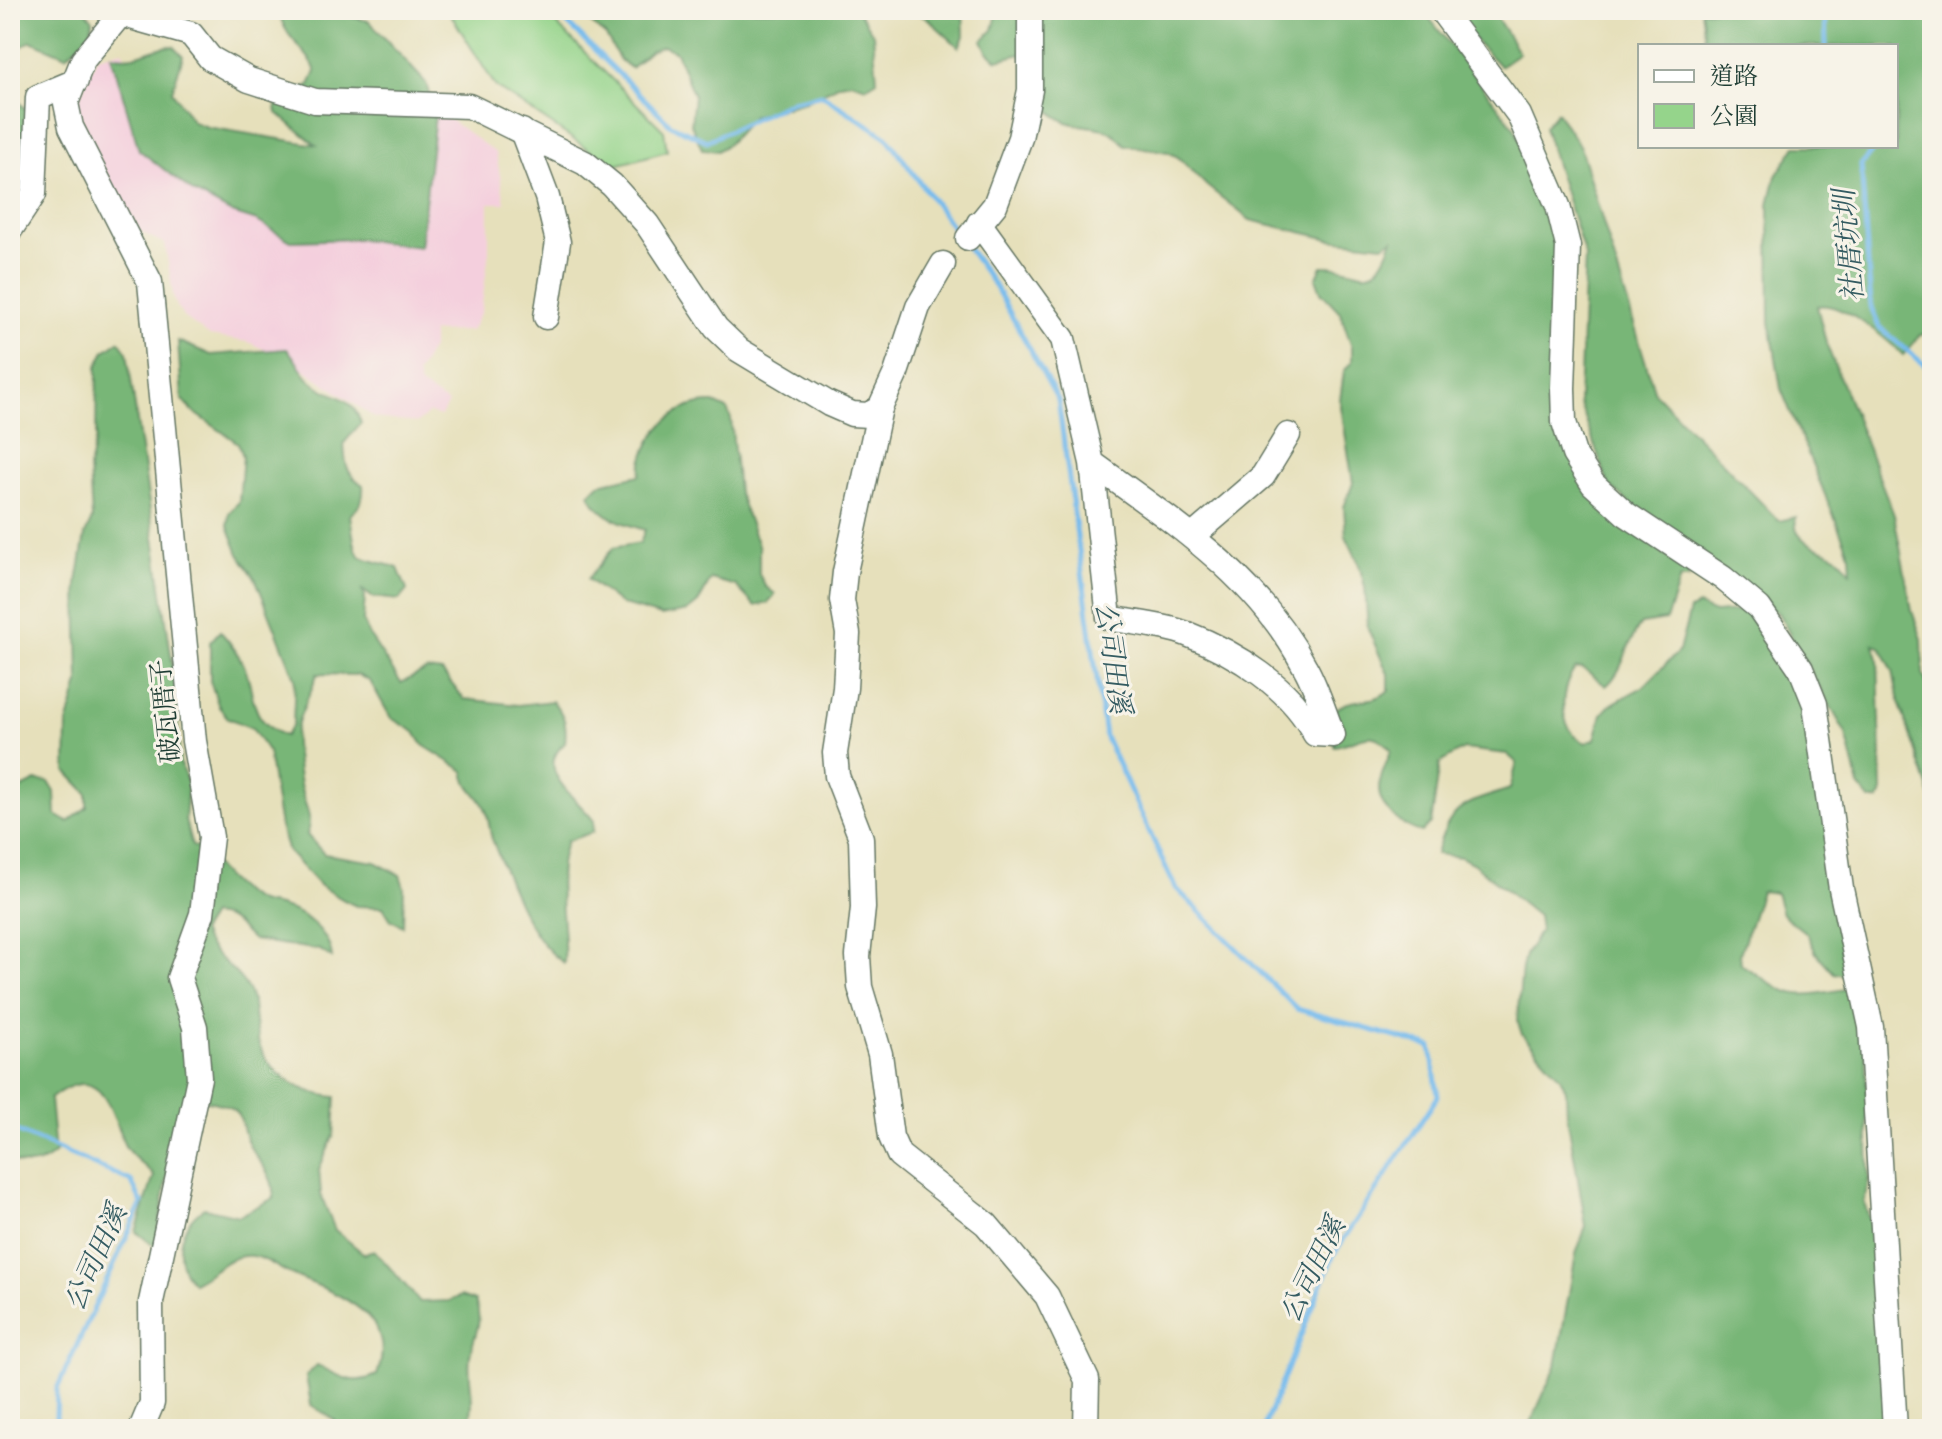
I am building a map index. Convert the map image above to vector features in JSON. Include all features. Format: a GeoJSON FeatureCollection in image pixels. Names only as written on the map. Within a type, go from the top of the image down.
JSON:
{"type":"FeatureCollection","features":[{"type":"Feature","properties":{"kind":"street"},"geometry":{"type":"LineString","coordinates":[[1030,10],[1030,90],[1020,138],[995,205],[973,230],[1063,339],[1092,463],[1109,618],[1186,634],[1264,675],[1303,712],[1315,734],[1333,735],[1305,667],[1263,603],[1193,536],[1092,463]]}},
{"type":"Feature","properties":{"kind":"street"},"geometry":{"type":"LineString","coordinates":[[1441,10],[1519,115],[1558,206],[1568,246],[1564,422],[1574,454],[1593,484],[1626,514],[1723,578],[1759,608],[1801,669],[1815,704],[1841,889],[1871,1027],[1895,1429]]}},
{"type":"Feature","properties":{"kind":"street"},"geometry":{"type":"LineString","coordinates":[[112,15],[191,34],[210,58],[249,80],[315,101],[419,101],[469,106],[585,163],[612,185],[647,224],[716,328],[739,350],[840,409],[868,415],[880,408]]}},
{"type":"Feature","properties":{"kind":"street","name":"破瓦厝子"},"geometry":{"type":"LineString","coordinates":[[112,15],[83,60],[66,103],[71,127],[150,282],[193,702],[194,741],[211,837],[202,914],[179,978],[195,1027],[199,1078],[151,1302],[152,1403],[141,1429]]}},
{"type":"Feature","properties":{"kind":"street"},"geometry":{"type":"LineString","coordinates":[[10,230],[34,194],[38,97],[76,81]]}},
{"type":"Feature","properties":{"kind":"street"},"geometry":{"type":"LineString","coordinates":[[522,131],[547,197],[558,242],[546,317]]}},
{"type":"Feature","properties":{"kind":"street"},"geometry":{"type":"LineString","coordinates":[[943,264],[918,307],[896,373],[880,408],[845,572],[842,600],[848,634],[835,753],[837,776],[861,838],[863,908],[858,956],[860,987],[880,1054],[891,1137],[899,1155],[986,1224],[1047,1296],[1087,1380],[1086,1429]]}},
{"type":"Feature","properties":{"kind":"street"},"geometry":{"type":"LineString","coordinates":[[1193,536],[1263,476],[1288,435]]}},
{"type":"Feature","properties":{"kind":"shaded area"},"geometry":{"type":"Polygon","coordinates":[[[123,50],[143,125],[245,215],[415,114],[442,114],[496,153],[505,203],[489,203],[489,251],[481,312],[471,331],[432,332],[432,348],[417,374],[420,385],[448,403],[441,416],[429,413],[417,423],[375,418],[298,365],[248,342],[210,336],[183,317],[174,300],[165,244],[139,231],[111,186],[76,105],[97,57],[123,50]]]}},
{"type":"Feature","properties":{"kind":"green space"},"geometry":{"type":"Polygon","coordinates":[[[10,10],[85,10],[93,20],[90,35],[66,56],[31,41],[10,54],[10,10]]]}},
{"type":"Feature","properties":{"kind":"green space"},"geometry":{"type":"Polygon","coordinates":[[[289,10],[321,10],[369,21],[426,83],[435,116],[420,247],[358,239],[291,241],[257,221],[232,213],[193,192],[139,150],[111,55],[129,57],[174,46],[183,56],[172,91],[193,122],[316,145],[277,113],[275,99],[310,85],[316,72],[309,58],[284,27],[281,19],[289,10]]]}},
{"type":"Feature","properties":{"kind":"green space"},"geometry":{"type":"Polygon","coordinates":[[[448,10],[542,10],[664,131],[667,151],[613,166],[496,87],[448,10]]]}},
{"type":"Feature","properties":{"kind":"green space"},"geometry":{"type":"Polygon","coordinates":[[[575,10],[857,10],[873,34],[877,80],[866,87],[852,82],[840,84],[805,102],[753,116],[728,144],[717,151],[702,149],[691,124],[694,96],[676,52],[663,46],[650,51],[631,68],[620,60],[606,36],[575,10]]]}},
{"type":"Feature","properties":{"kind":"green space"},"geometry":{"type":"Polygon","coordinates":[[[911,10],[963,10],[964,36],[959,47],[926,17],[911,10]]]}},
{"type":"Feature","properties":{"kind":"green space"},"geometry":{"type":"Polygon","coordinates":[[[998,10],[1423,10],[1514,127],[1562,237],[1553,317],[1560,322],[1564,411],[1605,510],[1687,571],[1689,579],[1680,579],[1666,620],[1641,624],[1617,673],[1606,686],[1583,668],[1575,669],[1569,678],[1564,699],[1566,720],[1570,729],[1586,743],[1595,739],[1602,714],[1610,705],[1643,687],[1679,651],[1690,610],[1698,606],[1715,613],[1748,610],[1769,634],[1814,723],[1840,922],[1843,975],[1834,973],[1816,953],[1807,934],[1782,914],[1776,893],[1761,891],[1740,954],[1741,964],[1793,993],[1816,994],[1851,988],[1856,1018],[1865,1036],[1869,1179],[1864,1202],[1871,1225],[1902,1429],[1528,1429],[1556,1366],[1576,1254],[1586,1226],[1567,1115],[1566,1090],[1560,1077],[1522,1034],[1517,1020],[1522,968],[1525,955],[1540,931],[1538,916],[1474,864],[1461,857],[1436,854],[1441,837],[1454,815],[1481,798],[1510,789],[1517,763],[1507,754],[1464,749],[1440,763],[1431,824],[1422,832],[1400,822],[1387,810],[1380,796],[1379,783],[1391,750],[1384,742],[1365,737],[1334,746],[1333,712],[1347,703],[1382,695],[1389,690],[1389,676],[1368,629],[1365,587],[1358,561],[1346,536],[1344,507],[1353,483],[1340,400],[1344,371],[1352,361],[1352,347],[1340,312],[1321,292],[1316,278],[1322,266],[1372,272],[1386,256],[1393,239],[1383,245],[1330,239],[1250,220],[1207,186],[1178,157],[1168,152],[1125,145],[1107,130],[1063,120],[1040,96],[1022,54],[997,60],[987,51],[982,40],[993,30],[998,10]]]}},
{"type":"Feature","properties":{"kind":"green space"},"geometry":{"type":"Polygon","coordinates":[[[1445,10],[1492,10],[1519,53],[1500,66],[1445,10]]]}},
{"type":"Feature","properties":{"kind":"green space"},"geometry":{"type":"Polygon","coordinates":[[[1701,10],[1932,10],[1932,333],[1920,335],[1903,355],[1850,315],[1827,306],[1817,306],[1826,343],[1894,515],[1912,611],[1922,639],[1923,674],[1932,695],[1932,799],[1899,702],[1893,671],[1881,648],[1874,644],[1878,659],[1882,791],[1879,800],[1870,800],[1859,786],[1846,734],[1778,613],[1698,565],[1609,485],[1579,402],[1585,256],[1544,127],[1557,112],[1580,147],[1655,393],[1779,521],[1796,517],[1798,534],[1803,539],[1839,558],[1851,572],[1850,555],[1781,389],[1770,322],[1769,204],[1776,176],[1795,148],[1898,148],[1898,44],[1706,44],[1701,10]]]}},
{"type":"Feature","properties":{"kind":"green space"},"geometry":{"type":"Polygon","coordinates":[[[10,93],[28,111],[29,169],[10,150],[10,93]]]}},
{"type":"Feature","properties":{"kind":"green space"},"geometry":{"type":"Polygon","coordinates":[[[119,341],[127,352],[176,689],[180,763],[188,784],[185,820],[192,846],[203,849],[227,878],[249,897],[291,910],[308,919],[327,940],[332,958],[320,950],[253,940],[235,923],[219,916],[211,915],[201,931],[210,947],[247,988],[261,1050],[276,1071],[298,1086],[336,1097],[334,1135],[319,1169],[321,1195],[335,1230],[364,1254],[375,1251],[420,1302],[449,1301],[461,1296],[475,1301],[478,1322],[469,1365],[472,1410],[466,1429],[336,1429],[335,1420],[311,1405],[306,1376],[317,1365],[353,1380],[377,1375],[382,1354],[380,1336],[372,1321],[345,1299],[258,1257],[236,1258],[193,1283],[186,1274],[180,1243],[195,1215],[204,1208],[239,1216],[274,1198],[268,1174],[248,1143],[237,1113],[230,1108],[202,1100],[178,1125],[173,1138],[156,1247],[136,1232],[154,1176],[126,1148],[108,1103],[92,1086],[81,1084],[67,1088],[50,1099],[55,1153],[45,1161],[34,1164],[10,1160],[10,794],[36,781],[49,782],[55,792],[56,815],[68,822],[87,807],[87,793],[66,771],[67,724],[79,683],[77,582],[85,535],[92,519],[89,467],[96,438],[97,367],[105,351],[119,341]]]}},
{"type":"Feature","properties":{"kind":"green space"},"geometry":{"type":"Polygon","coordinates":[[[178,341],[211,355],[287,349],[310,380],[346,401],[357,413],[361,423],[344,443],[347,467],[363,485],[361,502],[350,515],[354,543],[365,558],[398,568],[407,590],[399,600],[372,597],[361,589],[365,596],[363,621],[401,683],[427,670],[442,672],[464,699],[518,705],[552,701],[560,711],[566,736],[553,763],[555,774],[594,821],[593,832],[567,841],[563,854],[560,884],[564,963],[539,939],[520,907],[492,839],[485,808],[467,782],[464,771],[423,745],[415,732],[391,718],[370,681],[358,675],[317,674],[300,717],[295,744],[309,817],[307,835],[324,854],[375,862],[400,875],[404,887],[403,926],[391,920],[383,907],[356,906],[320,886],[288,852],[280,827],[268,752],[252,728],[228,718],[219,707],[210,681],[210,642],[220,631],[227,639],[245,668],[259,716],[273,730],[285,736],[293,724],[295,678],[256,580],[239,554],[228,526],[229,513],[239,502],[243,456],[238,443],[191,410],[182,399],[178,341]]]}},
{"type":"Feature","properties":{"kind":"green space"},"geometry":{"type":"Polygon","coordinates":[[[714,403],[727,409],[731,419],[738,492],[759,548],[759,574],[765,586],[775,594],[768,603],[755,606],[736,586],[711,579],[698,603],[688,611],[661,616],[620,604],[588,579],[613,548],[640,543],[645,530],[606,514],[589,494],[599,484],[640,475],[648,447],[664,424],[686,408],[714,403]]]}},
{"type":"Feature","properties":{"kind":"waterway","name":"公司田溪"},"geometry":{"type":"LineString","coordinates":[[554,10],[671,125],[707,141],[792,101],[822,95],[887,137],[961,239]]}},
{"type":"Feature","properties":{"kind":"waterway","name":"社厝坑圳"},"geometry":{"type":"LineString","coordinates":[[1825,10],[1826,44]]}},
{"type":"Feature","properties":{"kind":"waterway","name":"社厝坑圳"},"geometry":{"type":"LineString","coordinates":[[1874,148],[1861,165],[1871,307],[1879,327],[1932,371]]}},
{"type":"Feature","properties":{"kind":"waterway","name":"公司田溪"},"geometry":{"type":"LineString","coordinates":[[967,247],[995,286],[1058,400],[1105,736],[1175,887],[1297,1009],[1431,1047],[1438,1096],[1334,1254],[1263,1429]]}},
{"type":"Feature","properties":{"kind":"waterway","name":"公司田溪"},"geometry":{"type":"LineString","coordinates":[[10,1128],[131,1181],[142,1203],[57,1389],[56,1418],[61,1429]]}}]}
